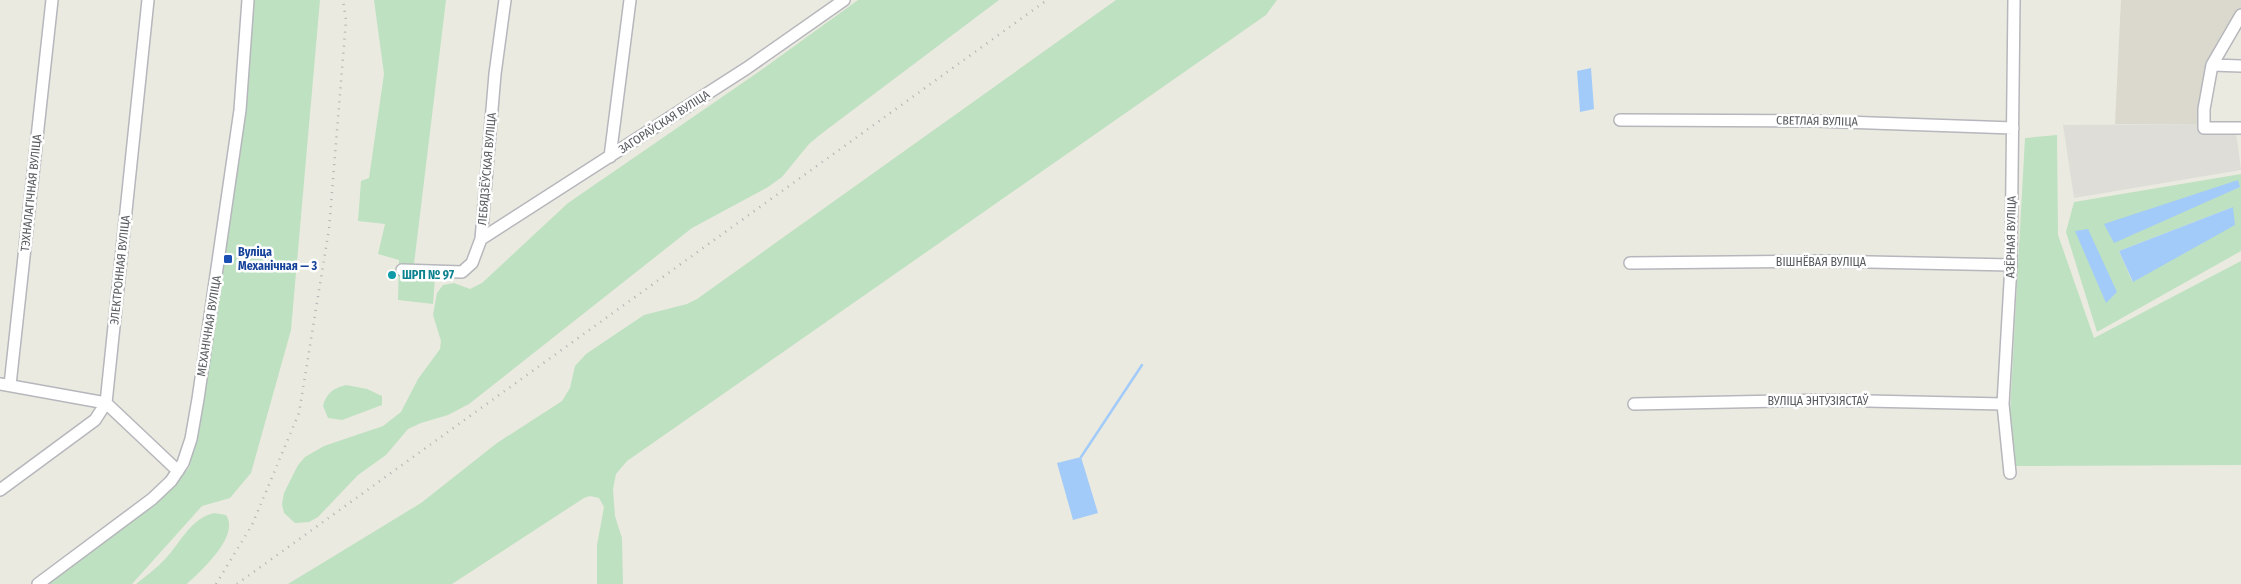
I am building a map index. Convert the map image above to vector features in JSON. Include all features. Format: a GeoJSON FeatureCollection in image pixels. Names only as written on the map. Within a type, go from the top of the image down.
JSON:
{"type":"FeatureCollection","features":[{"type":"Feature","properties":{"kind":"street","name":"ТЭХНАЛАГІЧНАЯ ВУЛІЦА"},"geometry":{"type":"LineString","coordinates":[[5,385],[52,0]]}},
{"type":"Feature","properties":{"kind":"street","name":"ЭЛЕКТРОННАЯ ВУЛІЦА"},"geometry":{"type":"LineString","coordinates":[[106,403],[148,0]]}},
{"type":"Feature","properties":{"kind":"street","name":"МЕХАНІЧНАЯ ВУЛІЦА"},"geometry":{"type":"LineString","coordinates":[[38,584],[157,495],[178,471],[191,439],[240,110],[248,0]]}},
{"type":"Feature","properties":{"kind":"street","name":"ЛЕБЯДЗЁЎСКАЯ ВУЛІЦА"},"geometry":{"type":"LineString","coordinates":[[402,270],[462,272],[472,264],[481,240],[496,74],[505,0]]}},
{"type":"Feature","properties":{"kind":"street"},"geometry":{"type":"LineString","coordinates":[[610,157],[630,0]]}},
{"type":"Feature","properties":{"kind":"street","name":"ЗАГОРАЎСКАЯ ВУЛІЦА"},"geometry":{"type":"LineString","coordinates":[[481,240],[747,68],[844,0]]}},
{"type":"Feature","properties":{"kind":"street","name":"АЗЁРНАЯ ВУЛІЦА"},"geometry":{"type":"LineString","coordinates":[[2010,473],[2003,404],[2011,265],[2014,0]]}},
{"type":"Feature","properties":{"kind":"street"},"geometry":{"type":"LineString","coordinates":[[2241,15],[2212,65],[2204,109],[2204,128],[2241,128]]}},
{"type":"Feature","properties":{"kind":"street"},"geometry":{"type":"LineString","coordinates":[[2212,65],[2241,66]]}},
{"type":"Feature","properties":{"kind":"street","name":"СВЕТЛАЯ ВУЛІЦА"},"geometry":{"type":"LineString","coordinates":[[1620,120],[1816,121],[2013,128]]}},
{"type":"Feature","properties":{"kind":"street","name":"ВІШНЁВАЯ ВУЛІЦА"},"geometry":{"type":"LineString","coordinates":[[1630,263],[1822,261],[2011,265]]}},
{"type":"Feature","properties":{"kind":"street"},"geometry":{"type":"LineString","coordinates":[[5,385],[106,403],[178,471]]}},
{"type":"Feature","properties":{"kind":"street","name":"ВУЛІЦА ЭНТУЗІЯСТАЎ"},"geometry":{"type":"LineString","coordinates":[[1634,404],[1822,400],[2003,404]]}},
{"type":"Feature","properties":{"kind":"street"},"geometry":{"type":"LineString","coordinates":[[0,490],[95,420],[106,403]]}},
{"type":"Feature","properties":{"kind":"shaded area"},"geometry":{"type":"Polygon","coordinates":[[[2121,0],[2241,0],[2241,8],[2209,66],[2198,124],[2115,124],[2121,0]]]}},
{"type":"Feature","properties":{"kind":"shaded area"},"geometry":{"type":"Polygon","coordinates":[[[2200,124],[2236,131],[2241,170],[2074,198],[2063,125],[2200,124]]]}},
{"type":"Feature","properties":{"kind":"green space"},"geometry":{"type":"Polygon","coordinates":[[[254,0],[320,0],[291,330],[251,473],[230,498],[202,506],[132,584],[48,584],[154,505],[189,468],[200,424],[238,167],[254,0]]]}},
{"type":"Feature","properties":{"kind":"green space"},"geometry":{"type":"Polygon","coordinates":[[[374,0],[446,0],[414,264],[436,264],[433,304],[398,300],[399,260],[378,254],[385,224],[358,221],[361,181],[369,178],[384,74],[374,0]]]}},
{"type":"Feature","properties":{"kind":"green space"},"geometry":{"type":"Polygon","coordinates":[[[858,0],[999,0],[821,134],[809,144],[782,177],[768,187],[692,228],[469,404],[448,415],[408,429],[386,455],[358,475],[318,517],[309,522],[295,523],[284,513],[282,504],[284,493],[298,465],[305,457],[324,446],[383,426],[401,412],[418,379],[440,349],[441,341],[433,315],[437,293],[443,285],[454,283],[470,289],[482,283],[568,203],[757,73],[858,0]]]}},
{"type":"Feature","properties":{"kind":"green space"},"geometry":{"type":"Polygon","coordinates":[[[1116,0],[1277,0],[1266,15],[627,461],[616,474],[613,489],[615,516],[622,538],[623,584],[597,584],[597,545],[604,507],[599,498],[590,496],[584,498],[452,584],[288,584],[421,503],[497,443],[562,401],[570,388],[575,366],[586,354],[644,315],[687,304],[697,299],[1116,0]]]}},
{"type":"Feature","properties":{"kind":"green space"},"geometry":{"type":"Polygon","coordinates":[[[2057,135],[2058,235],[2094,338],[2241,261],[2241,465],[2007,466],[2025,138],[2057,135]]]}},
{"type":"Feature","properties":{"kind":"green space"},"geometry":{"type":"Polygon","coordinates":[[[2241,174],[2241,251],[2097,332],[2066,232],[2074,202],[2241,174]],[[2233,207],[2119,251],[2133,281],[2233,207]]]}},
{"type":"Feature","properties":{"kind":"green space"},"geometry":{"type":"Polygon","coordinates":[[[346,385],[367,389],[382,396],[382,405],[342,420],[328,418],[323,406],[328,394],[346,385]]]}},
{"type":"Feature","properties":{"kind":"green space"},"geometry":{"type":"Polygon","coordinates":[[[214,513],[226,515],[229,523],[228,533],[210,562],[187,584],[136,584],[163,562],[193,525],[214,513]]]}},
{"type":"Feature","properties":{"kind":"water"},"geometry":{"type":"Polygon","coordinates":[[[1591,68],[1594,109],[1580,112],[1577,71],[1591,68]]]}},
{"type":"Feature","properties":{"kind":"water"},"geometry":{"type":"Polygon","coordinates":[[[2238,180],[2240,187],[2114,243],[2104,224],[2238,180]]]}},
{"type":"Feature","properties":{"kind":"water"},"geometry":{"type":"Polygon","coordinates":[[[2233,207],[2235,225],[2133,282],[2119,251],[2233,207]]]}},
{"type":"Feature","properties":{"kind":"water"},"geometry":{"type":"Polygon","coordinates":[[[2088,229],[2117,292],[2106,303],[2075,231],[2088,229]]]}},
{"type":"Feature","properties":{"kind":"water"},"geometry":{"type":"Polygon","coordinates":[[[1081,457],[1098,513],[1073,520],[1057,463],[1081,457]]]}},
{"type":"Feature","properties":{"kind":"waterway"},"geometry":{"type":"LineString","coordinates":[[1081,457],[1142,365]]}},
{"type":"Feature","properties":{"kind":"railway"},"geometry":{"type":"LineString","coordinates":[[216,584],[252,525],[299,413],[329,229],[346,20],[343,0]]}},
{"type":"Feature","properties":{"kind":"railway"},"geometry":{"type":"LineString","coordinates":[[237,584],[1047,0]]}},
{"type":"Feature","properties":{"kind":"place","name":"Вуліца Механічная — 3"},"geometry":{"type":"Point","coordinates":[228,259]}},
{"type":"Feature","properties":{"kind":"place","name":"ШРП № 97"},"geometry":{"type":"Point","coordinates":[392,275]}}]}
